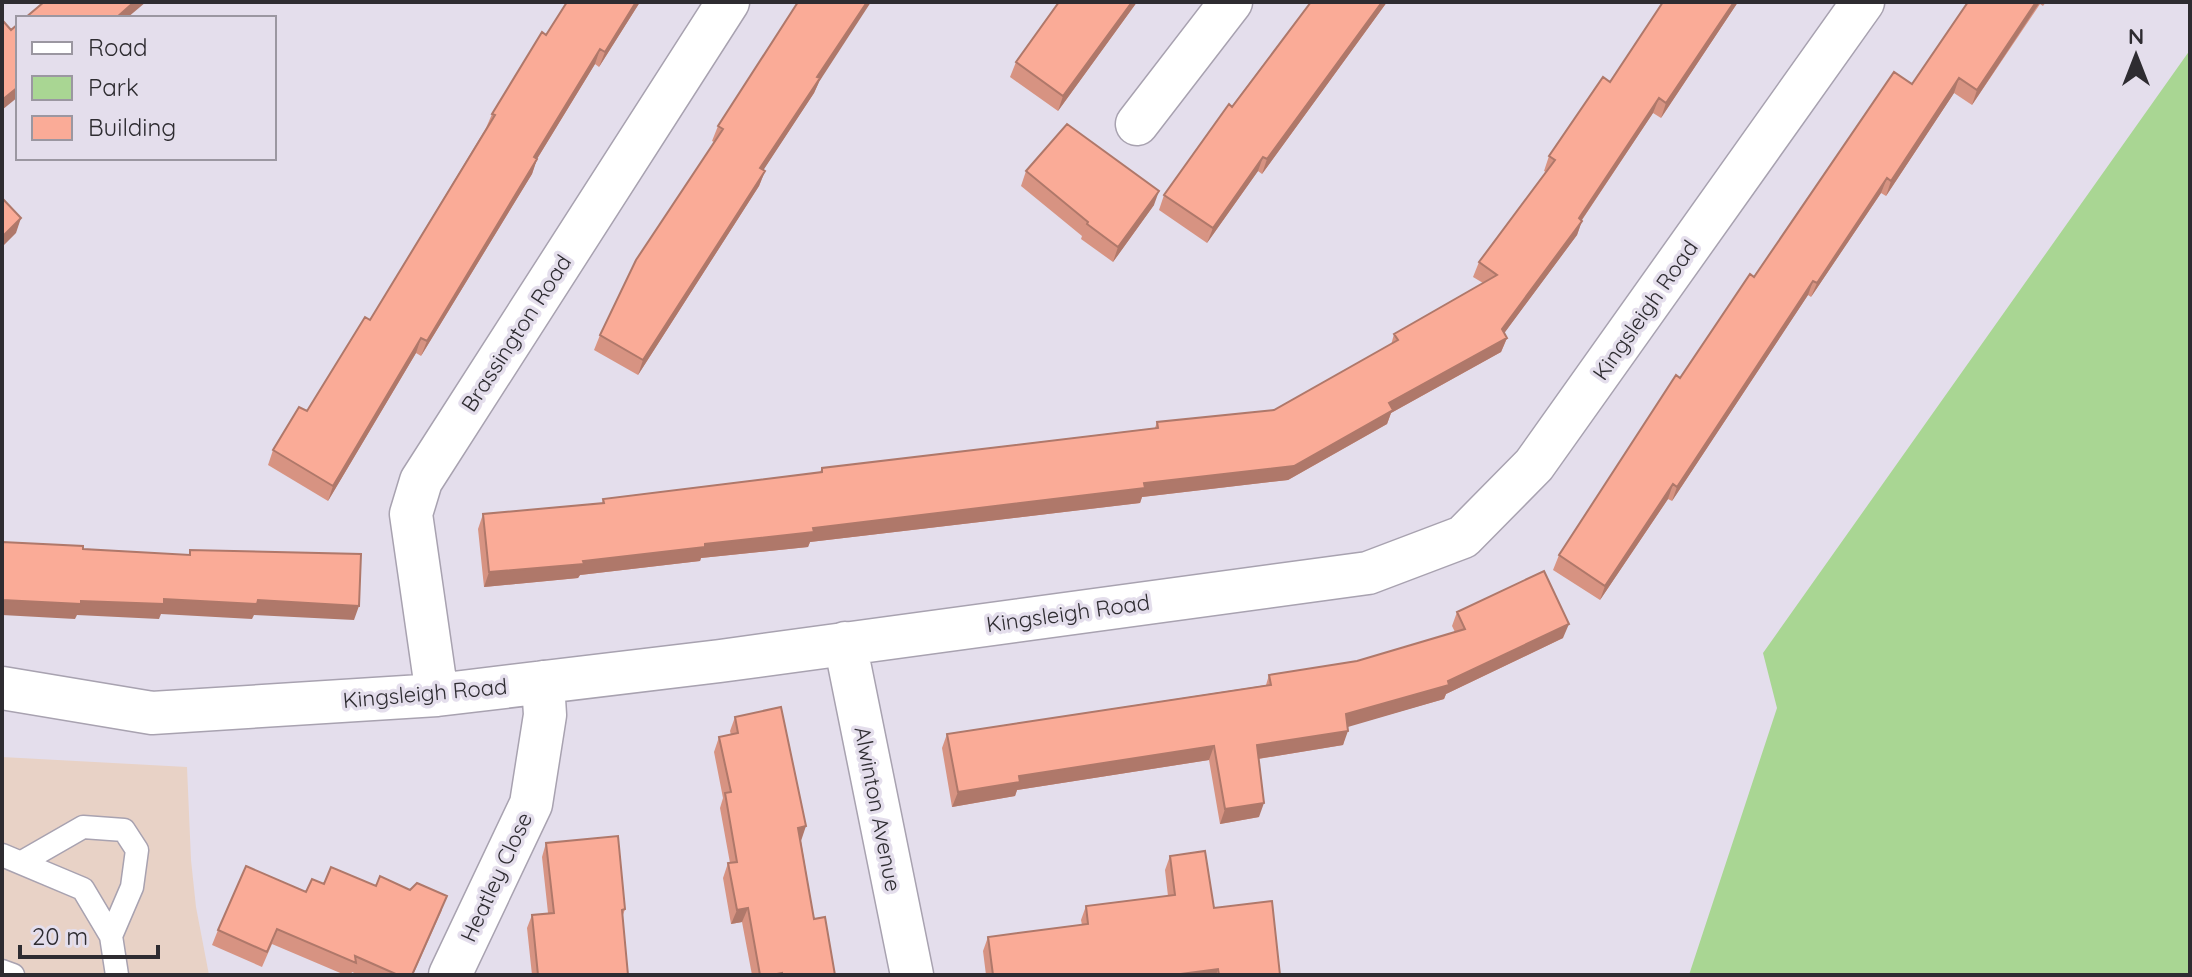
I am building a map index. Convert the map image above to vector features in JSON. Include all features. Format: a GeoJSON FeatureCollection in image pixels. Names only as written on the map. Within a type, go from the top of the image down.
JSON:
{"type":"FeatureCollection","features":[{"type":"Feature","properties":{"kind":"street","name":"Brassington Road"},"geometry":{"type":"LineString","coordinates":[[437,695],[411,514],[421,481],[728,2]]}},
{"type":"Feature","properties":{"kind":"street"},"geometry":{"type":"LineString","coordinates":[[1137,124],[1231,2]]}},
{"type":"Feature","properties":{"kind":"street","name":"Kingsleigh Road"},"geometry":{"type":"LineString","coordinates":[[2,688],[152,713],[437,695],[720,661],[1368,573],[1463,537],[1534,465],[1863,2]]}},
{"type":"Feature","properties":{"kind":"street","name":"Alwinton Avenue"},"geometry":{"type":"LineString","coordinates":[[845,643],[912,975]]}},
{"type":"Feature","properties":{"kind":"street","name":"Heatley Close"},"geometry":{"type":"LineString","coordinates":[[450,975],[531,804],[545,715],[543,682]]}},
{"type":"Feature","properties":{"kind":"lane"},"geometry":{"type":"LineString","coordinates":[[12,858],[83,827],[124,830],[137,850],[132,887],[111,936]]}},
{"type":"Feature","properties":{"kind":"lane"},"geometry":{"type":"LineString","coordinates":[[12,858],[83,889],[111,936],[117,975]]}},
{"type":"Feature","properties":{"kind":"lane"},"geometry":{"type":"LineString","coordinates":[[2,971],[13,975]]}},
{"type":"Feature","properties":{"kind":"shaded area"},"geometry":{"type":"Polygon","coordinates":[[[2,757],[187,767],[191,860],[209,975],[2,975],[2,757]]]}},
{"type":"Feature","properties":{"kind":"green space"},"geometry":{"type":"Polygon","coordinates":[[[2190,50],[2190,975],[1689,975],[1777,708],[1763,653],[2190,50]]]}},
{"type":"Feature","properties":{"kind":"building"},"geometry":{"type":"Polygon","coordinates":[[[44,2],[134,2],[118,16],[27,16],[44,2]]]}},
{"type":"Feature","properties":{"kind":"building"},"geometry":{"type":"Polygon","coordinates":[[[567,2],[636,2],[605,52],[600,49],[427,341],[421,338],[333,486],[273,450],[299,407],[307,411],[365,317],[370,320],[542,32],[546,35],[567,2]]]}},
{"type":"Feature","properties":{"kind":"building"},"geometry":{"type":"Polygon","coordinates":[[[798,2],[867,2],[760,168],[765,171],[643,360],[600,335],[636,260],[723,129],[718,126],[798,2]]]}},
{"type":"Feature","properties":{"kind":"building"},"geometry":{"type":"Polygon","coordinates":[[[1059,2],[1132,2],[1063,96],[1016,62],[1059,2]]]}},
{"type":"Feature","properties":{"kind":"building"},"geometry":{"type":"Polygon","coordinates":[[[1311,2],[1382,2],[1267,159],[1263,157],[1213,228],[1164,195],[1229,104],[1232,107],[1311,2]]]}},
{"type":"Feature","properties":{"kind":"building"},"geometry":{"type":"Polygon","coordinates":[[[1663,2],[1734,2],[1666,103],[1659,98],[1579,218],[1582,221],[1502,329],[1507,338],[1389,403],[1393,410],[1294,466],[1144,483],[1145,488],[813,528],[814,532],[583,561],[584,564],[489,572],[483,514],[604,503],[603,499],[822,472],[822,468],[1158,428],[1157,422],[1274,410],[1398,340],[1394,334],[1497,275],[1479,262],[1555,160],[1549,156],[1603,77],[1610,82],[1663,2]]]}},
{"type":"Feature","properties":{"kind":"building"},"geometry":{"type":"Polygon","coordinates":[[[1968,2],[2036,2],[1977,90],[1959,78],[1891,181],[1887,178],[1817,283],[1813,281],[1677,487],[1673,484],[1605,586],[1559,555],[1676,375],[1680,378],[1750,274],[1754,277],[1894,72],[1912,84],[1968,2]]]}},
{"type":"Feature","properties":{"kind":"building"},"geometry":{"type":"Polygon","coordinates":[[[4,22],[11,30],[16,26],[16,89],[2,100],[4,22]]]}},
{"type":"Feature","properties":{"kind":"building"},"geometry":{"type":"Polygon","coordinates":[[[1067,124],[1159,191],[1118,247],[1026,171],[1067,124]]]}},
{"type":"Feature","properties":{"kind":"building"},"geometry":{"type":"Polygon","coordinates":[[[2,198],[21,218],[2,237],[2,198]]]}},
{"type":"Feature","properties":{"kind":"building"},"geometry":{"type":"Polygon","coordinates":[[[2,542],[190,555],[190,550],[361,554],[359,606],[258,600],[257,604],[164,599],[164,604],[81,601],[81,604],[2,600],[2,542]]]}},
{"type":"Feature","properties":{"kind":"building"},"geometry":{"type":"Polygon","coordinates":[[[1544,571],[1569,624],[1448,681],[1449,685],[1346,714],[1348,731],[1257,745],[1264,803],[1225,809],[1214,746],[1019,776],[1020,782],[958,792],[947,734],[1271,685],[1269,675],[1357,661],[1465,629],[1457,612],[1544,571]]]}},
{"type":"Feature","properties":{"kind":"building"},"geometry":{"type":"Polygon","coordinates":[[[781,707],[806,826],[798,828],[814,919],[825,917],[835,975],[760,975],[748,908],[737,910],[728,863],[737,862],[725,793],[731,792],[719,737],[738,733],[735,717],[781,707]]]}},
{"type":"Feature","properties":{"kind":"building"},"geometry":{"type":"Polygon","coordinates":[[[618,836],[628,975],[538,975],[532,915],[554,913],[546,843],[618,836]]]}},
{"type":"Feature","properties":{"kind":"building"},"geometry":{"type":"Polygon","coordinates":[[[1205,851],[1214,908],[1272,901],[1280,975],[1219,975],[1218,969],[1173,975],[993,975],[988,937],[1088,924],[1086,906],[1175,895],[1170,856],[1205,851]]]}},
{"type":"Feature","properties":{"kind":"building"},"geometry":{"type":"Polygon","coordinates":[[[246,866],[306,892],[312,879],[324,884],[331,867],[376,886],[380,876],[410,890],[417,883],[447,896],[412,975],[398,975],[355,956],[356,963],[277,929],[267,952],[218,930],[246,866]]]}}]}
